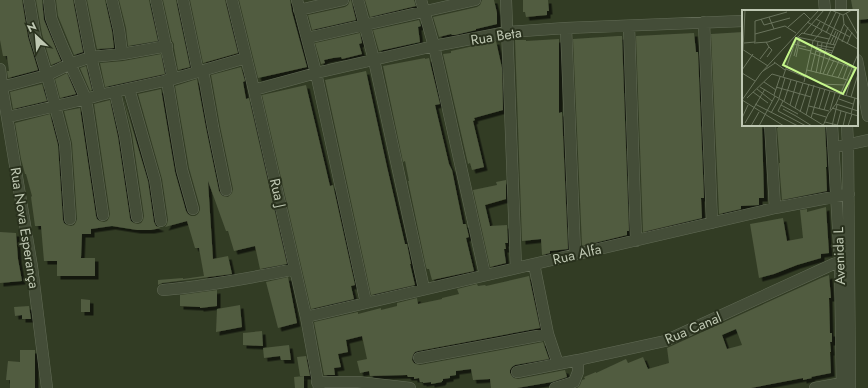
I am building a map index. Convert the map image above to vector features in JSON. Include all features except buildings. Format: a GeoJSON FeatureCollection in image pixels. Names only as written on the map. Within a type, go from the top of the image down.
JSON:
{"type":"FeatureCollection","features":[{"type":"Feature","properties":{"kind":"street"},"geometry":{"type":"LineString","coordinates":[[29,0],[35,36],[47,75],[64,144],[70,219]]}},
{"type":"Feature","properties":{"kind":"street"},"geometry":{"type":"LineString","coordinates":[[49,0],[51,18],[86,99],[103,215]]}},
{"type":"Feature","properties":{"kind":"street"},"geometry":{"type":"LineString","coordinates":[[80,0],[100,94]]}},
{"type":"Feature","properties":{"kind":"street"},"geometry":{"type":"LineString","coordinates":[[112,0],[120,30],[122,54]]}},
{"type":"Feature","properties":{"kind":"street"},"geometry":{"type":"LineString","coordinates":[[156,0],[166,46],[182,170],[193,209]]}},
{"type":"Feature","properties":{"kind":"street"},"geometry":{"type":"LineString","coordinates":[[183,0],[201,72],[226,190]]}},
{"type":"Feature","properties":{"kind":"street","name":"Rua J"},"geometry":{"type":"LineString","coordinates":[[232,0],[306,317],[318,385]]}},
{"type":"Feature","properties":{"kind":"street"},"geometry":{"type":"LineString","coordinates":[[343,0],[298,5],[316,74],[366,302]]}},
{"type":"Feature","properties":{"kind":"street"},"geometry":{"type":"LineString","coordinates":[[358,0],[374,60],[424,289]]}},
{"type":"Feature","properties":{"kind":"street"},"geometry":{"type":"LineString","coordinates":[[421,0],[434,46],[485,275]]}},
{"type":"Feature","properties":{"kind":"street"},"geometry":{"type":"LineString","coordinates":[[307,38],[475,0]]}},
{"type":"Feature","properties":{"kind":"street"},"geometry":{"type":"LineString","coordinates":[[506,0],[516,268]]}},
{"type":"Feature","properties":{"kind":"street"},"geometry":{"type":"LineString","coordinates":[[824,0],[825,10]]}},
{"type":"Feature","properties":{"kind":"street","name":"Rua Beta"},"geometry":{"type":"LineString","coordinates":[[254,90],[434,46],[507,32],[566,28],[742,21]]}},
{"type":"Feature","properties":{"kind":"street"},"geometry":{"type":"LineString","coordinates":[[704,22],[712,223]]}},
{"type":"Feature","properties":{"kind":"street"},"geometry":{"type":"LineString","coordinates":[[629,26],[636,241]]}},
{"type":"Feature","properties":{"kind":"street"},"geometry":{"type":"LineString","coordinates":[[566,28],[575,254]]}},
{"type":"Feature","properties":{"kind":"street"},"geometry":{"type":"LineString","coordinates":[[2,87],[47,75],[70,64],[91,57],[122,54],[166,46]]}},
{"type":"Feature","properties":{"kind":"street"},"geometry":{"type":"LineString","coordinates":[[8,117],[86,99],[100,94],[170,80],[246,58]]}},
{"type":"Feature","properties":{"kind":"street"},"geometry":{"type":"LineString","coordinates":[[858,65],[868,116]]}},
{"type":"Feature","properties":{"kind":"street","name":"Rua Nova Esperança"},"geometry":{"type":"LineString","coordinates":[[0,69],[32,266],[47,388]]}},
{"type":"Feature","properties":{"kind":"street"},"geometry":{"type":"LineString","coordinates":[[129,89],[155,180],[161,221]]}},
{"type":"Feature","properties":{"kind":"street"},"geometry":{"type":"LineString","coordinates":[[115,92],[125,136],[137,216]]}},
{"type":"Feature","properties":{"kind":"street"},"geometry":{"type":"LineString","coordinates":[[770,126],[775,208]]}},
{"type":"Feature","properties":{"kind":"street","name":"Avenida L"},"geometry":{"type":"LineString","coordinates":[[832,126],[846,385]]}},
{"type":"Feature","properties":{"kind":"street","name":"Avenida L"},"geometry":{"type":"LineString","coordinates":[[846,385],[849,194],[847,126]]}},
{"type":"Feature","properties":{"kind":"street"},"geometry":{"type":"LineString","coordinates":[[834,147],[868,140]]}},
{"type":"Feature","properties":{"kind":"street","name":"Rua Alfa"},"geometry":{"type":"LineString","coordinates":[[306,317],[775,208],[849,194]]}},
{"type":"Feature","properties":{"kind":"street","name":"Rua Canal"},"geometry":{"type":"LineString","coordinates":[[517,372],[665,341],[840,261]]}},
{"type":"Feature","properties":{"kind":"street"},"geometry":{"type":"LineString","coordinates":[[534,264],[548,334],[558,364]]}},
{"type":"Feature","properties":{"kind":"street"},"geometry":{"type":"LineString","coordinates":[[163,290],[195,287],[295,269]]}},
{"type":"Feature","properties":{"kind":"street"},"geometry":{"type":"LineString","coordinates":[[419,358],[548,334]]}},
{"type":"Feature","properties":{"kind":"street"},"geometry":{"type":"LineString","coordinates":[[555,388],[574,382],[578,372],[578,360]]}},
{"type":"Feature","properties":{"kind":"street"},"geometry":{"type":"LineString","coordinates":[[318,385],[358,382],[410,388]]}},
{"type":"Feature","properties":{"kind":"street"},"geometry":{"type":"LineString","coordinates":[[815,388],[846,385]]}}]}
